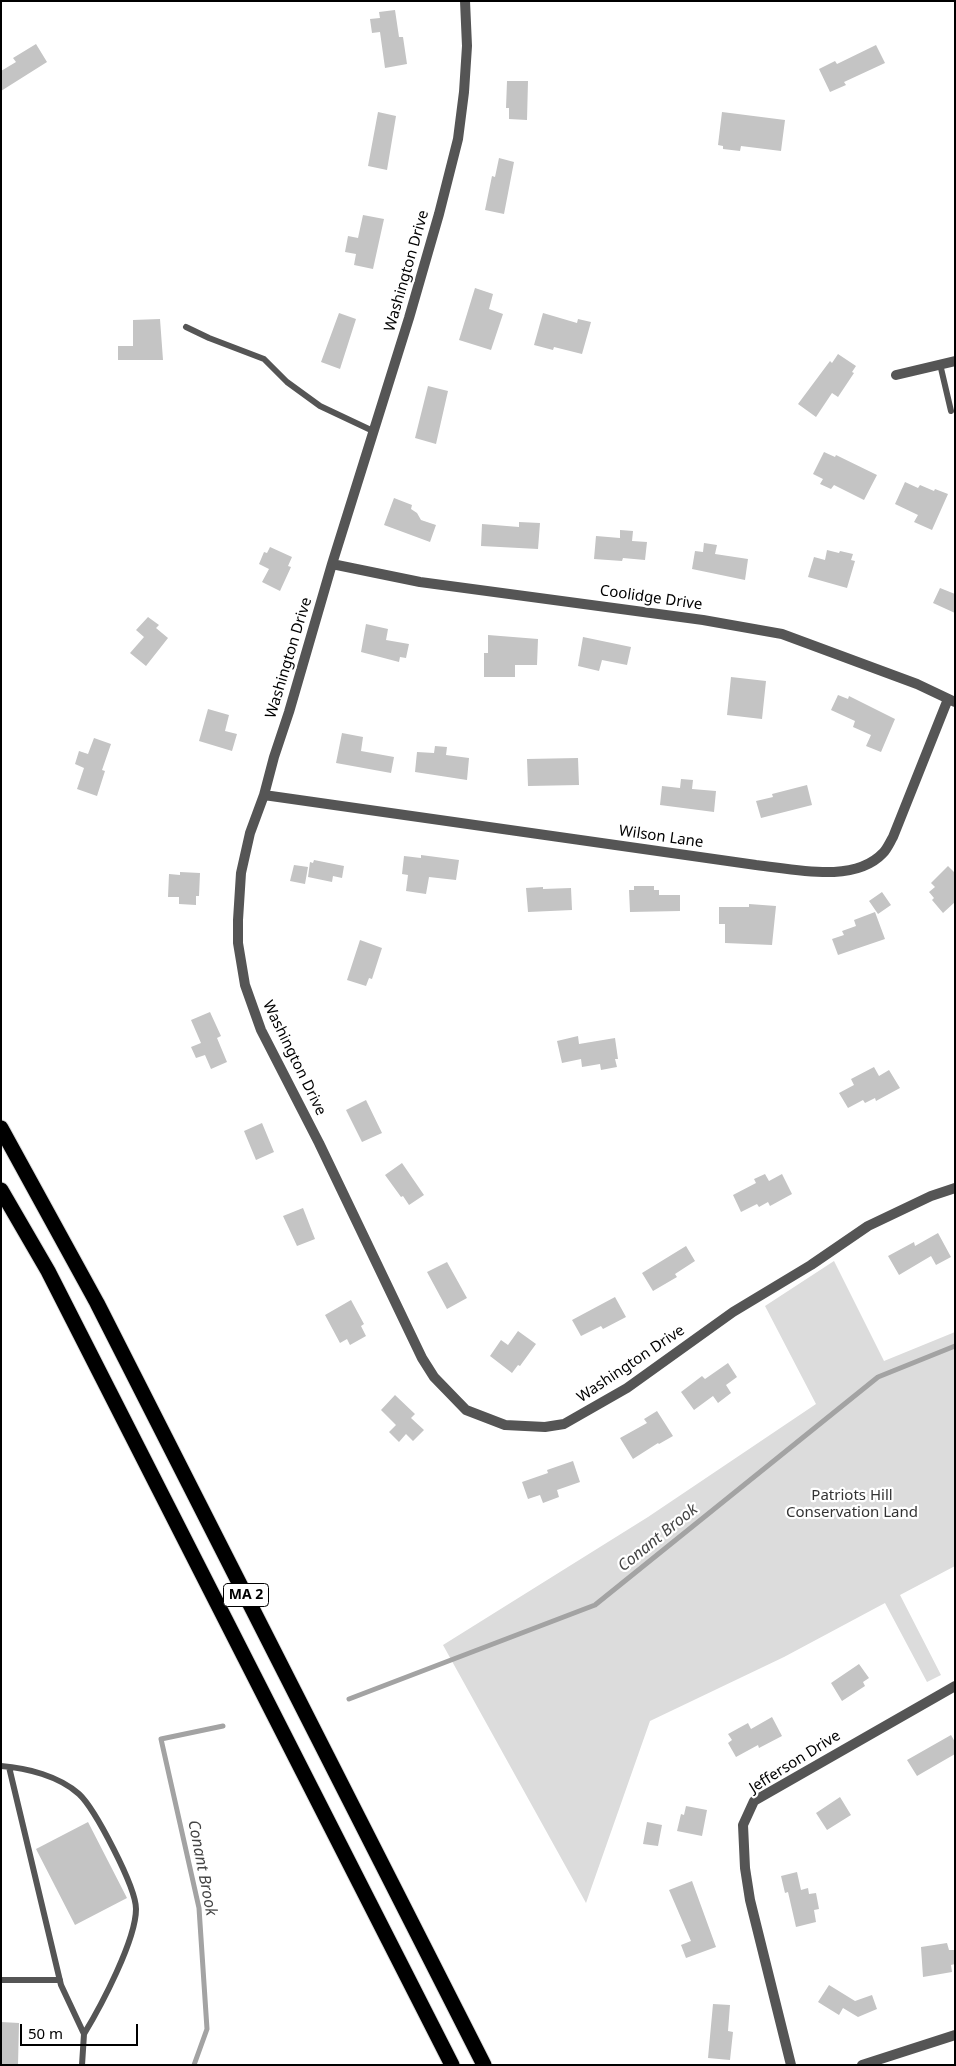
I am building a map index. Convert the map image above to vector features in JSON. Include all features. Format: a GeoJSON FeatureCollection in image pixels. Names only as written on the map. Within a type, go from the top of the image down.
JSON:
{"type":"FeatureCollection","features":[{"type":"Feature","properties":{"kind":"highway","name":"MA 2"},"geometry":{"type":"LineString","coordinates":[[1,1128],[97,1303],[484,2065]]}},
{"type":"Feature","properties":{"kind":"highway","name":"MA 2"},"geometry":{"type":"LineString","coordinates":[[1,1190],[48,1271],[452,2065]]}},
{"type":"Feature","properties":{"kind":"street","name":"Washington Drive"},"geometry":{"type":"LineString","coordinates":[[466,1],[467,46],[464,92],[458,139],[439,214],[409,318],[332,564],[264,795],[250,833],[242,873],[239,897],[238,942],[242,971],[249,998],[262,1030],[319,1143],[422,1358],[434,1377],[466,1410],[504,1425],[546,1427],[564,1424],[600,1406],[733,1312],[811,1265],[868,1226],[931,1196],[955,1188]]}},
{"type":"Feature","properties":{"kind":"street"},"geometry":{"type":"LineString","coordinates":[[896,375],[955,361]]}},
{"type":"Feature","properties":{"kind":"street","name":"Coolidge Drive"},"geometry":{"type":"LineString","coordinates":[[332,564],[420,582],[704,620],[782,634],[917,684],[952,700]]}},
{"type":"Feature","properties":{"kind":"street","name":"Wilson Lane"},"geometry":{"type":"LineString","coordinates":[[264,795],[756,865],[823,872],[851,872],[882,854],[893,837],[952,700]]}},
{"type":"Feature","properties":{"kind":"street","name":"Jefferson Drive"},"geometry":{"type":"LineString","coordinates":[[791,2065],[750,1900],[742,1841],[747,1817],[754,1801],[955,1686]]}},
{"type":"Feature","properties":{"kind":"street"},"geometry":{"type":"LineString","coordinates":[[862,2065],[955,2035]]}},
{"type":"Feature","properties":{"kind":"lane"},"geometry":{"type":"LineString","coordinates":[[186,327],[264,359],[287,382],[320,406],[373,431]]}},
{"type":"Feature","properties":{"kind":"lane"},"geometry":{"type":"LineString","coordinates":[[940,364],[951,411]]}},
{"type":"Feature","properties":{"kind":"lane"},"geometry":{"type":"LineString","coordinates":[[1,1766],[45,1776],[68,1786],[80,1795],[120,1862],[133,1894],[136,1908],[133,1933],[100,2007],[84,2034],[82,2065]]}},
{"type":"Feature","properties":{"kind":"lane"},"geometry":{"type":"LineString","coordinates":[[10,1767],[60,1980],[84,2034]]}},
{"type":"Feature","properties":{"kind":"lane"},"geometry":{"type":"LineString","coordinates":[[1,1980],[60,1980]]}},
{"type":"Feature","properties":{"kind":"green space","name":"Patriots Hill Conservation Land"},"geometry":{"type":"Polygon","coordinates":[[[834,1261],[884,1361],[955,1332],[955,1566],[900,1595],[941,1675],[927,1682],[885,1603],[784,1657],[650,1721],[586,1903],[443,1645],[648,1517],[816,1404],[765,1306],[834,1261]]]}},
{"type":"Feature","properties":{"kind":"building"},"geometry":{"type":"Polygon","coordinates":[[[395,10],[399,37],[403,37],[407,64],[385,68],[380,32],[372,33],[370,19],[380,18],[379,12],[395,10]]]}},
{"type":"Feature","properties":{"kind":"building"},"geometry":{"type":"Polygon","coordinates":[[[36,44],[47,62],[1,91],[1,71],[16,62],[13,58],[36,44]]]}},
{"type":"Feature","properties":{"kind":"building"},"geometry":{"type":"Polygon","coordinates":[[[876,45],[885,63],[844,82],[846,85],[830,92],[819,69],[835,61],[837,64],[876,45]]]}},
{"type":"Feature","properties":{"kind":"building"},"geometry":{"type":"Polygon","coordinates":[[[507,81],[528,81],[527,120],[509,119],[509,108],[506,108],[507,81]]]}},
{"type":"Feature","properties":{"kind":"building"},"geometry":{"type":"Polygon","coordinates":[[[378,112],[396,116],[387,170],[368,166],[378,112]]]}},
{"type":"Feature","properties":{"kind":"building"},"geometry":{"type":"Polygon","coordinates":[[[722,112],[785,120],[781,151],[741,146],[740,151],[723,149],[723,146],[718,145],[722,112]]]}},
{"type":"Feature","properties":{"kind":"building"},"geometry":{"type":"Polygon","coordinates":[[[499,158],[514,162],[504,214],[485,210],[492,176],[495,177],[499,158]]]}},
{"type":"Feature","properties":{"kind":"building"},"geometry":{"type":"Polygon","coordinates":[[[363,215],[384,219],[373,269],[354,265],[356,254],[345,252],[348,236],[358,238],[363,215]]]}},
{"type":"Feature","properties":{"kind":"building"},"geometry":{"type":"Polygon","coordinates":[[[475,288],[493,294],[489,309],[503,314],[491,350],[459,340],[475,288]]]}},
{"type":"Feature","properties":{"kind":"building"},"geometry":{"type":"Polygon","coordinates":[[[339,313],[356,319],[340,369],[321,362],[339,313]]]}},
{"type":"Feature","properties":{"kind":"building"},"geometry":{"type":"Polygon","coordinates":[[[543,313],[577,323],[578,319],[591,322],[582,354],[554,347],[553,350],[534,345],[543,313]]]}},
{"type":"Feature","properties":{"kind":"building"},"geometry":{"type":"Polygon","coordinates":[[[160,319],[163,360],[118,360],[118,346],[133,346],[133,320],[160,319]]]}},
{"type":"Feature","properties":{"kind":"building"},"geometry":{"type":"Polygon","coordinates":[[[838,354],[856,366],[852,372],[854,373],[838,397],[832,393],[816,417],[798,404],[830,361],[832,363],[838,354]]]}},
{"type":"Feature","properties":{"kind":"building"},"geometry":{"type":"Polygon","coordinates":[[[428,386],[448,391],[436,444],[415,438],[428,386]]]}},
{"type":"Feature","properties":{"kind":"building"},"geometry":{"type":"Polygon","coordinates":[[[824,452],[835,457],[836,455],[877,475],[864,500],[834,485],[831,489],[820,484],[823,479],[813,474],[824,452]]]}},
{"type":"Feature","properties":{"kind":"building"},"geometry":{"type":"Polygon","coordinates":[[[905,482],[918,488],[920,485],[948,494],[932,530],[914,522],[918,515],[895,504],[905,482]]]}},
{"type":"Feature","properties":{"kind":"building"},"geometry":{"type":"Polygon","coordinates":[[[394,498],[412,505],[411,509],[417,513],[421,520],[436,525],[430,542],[384,525],[394,498]]]}},
{"type":"Feature","properties":{"kind":"building"},"geometry":{"type":"Polygon","coordinates":[[[519,522],[540,523],[538,549],[481,546],[482,524],[519,527],[519,522]]]}},
{"type":"Feature","properties":{"kind":"building"},"geometry":{"type":"Polygon","coordinates":[[[620,530],[633,531],[632,541],[647,542],[645,560],[623,558],[622,561],[594,559],[596,536],[620,538],[620,530]]]}},
{"type":"Feature","properties":{"kind":"building"},"geometry":{"type":"Polygon","coordinates":[[[704,543],[717,545],[715,554],[748,559],[745,580],[692,569],[695,551],[703,552],[704,543]]]}},
{"type":"Feature","properties":{"kind":"building"},"geometry":{"type":"Polygon","coordinates":[[[270,547],[292,557],[288,566],[291,567],[280,591],[262,582],[269,569],[259,564],[264,552],[267,553],[270,547]]]}},
{"type":"Feature","properties":{"kind":"building"},"geometry":{"type":"Polygon","coordinates":[[[827,550],[853,554],[851,560],[855,561],[847,588],[808,577],[814,557],[825,560],[827,550]]]}},
{"type":"Feature","properties":{"kind":"building"},"geometry":{"type":"Polygon","coordinates":[[[940,588],[955,594],[955,613],[933,603],[940,588]]]}},
{"type":"Feature","properties":{"kind":"building"},"geometry":{"type":"Polygon","coordinates":[[[148,617],[159,625],[156,628],[168,638],[146,666],[130,653],[144,637],[136,630],[148,617]]]}},
{"type":"Feature","properties":{"kind":"building"},"geometry":{"type":"Polygon","coordinates":[[[366,624],[388,629],[386,640],[409,644],[406,658],[400,657],[399,662],[361,652],[366,624]]]}},
{"type":"Feature","properties":{"kind":"building"},"geometry":{"type":"Polygon","coordinates":[[[488,635],[538,639],[537,665],[515,665],[515,677],[484,677],[484,653],[488,653],[488,635]]]}},
{"type":"Feature","properties":{"kind":"building"},"geometry":{"type":"Polygon","coordinates":[[[583,637],[631,647],[627,665],[602,660],[599,671],[578,666],[583,637]]]}},
{"type":"Feature","properties":{"kind":"building"},"geometry":{"type":"Polygon","coordinates":[[[731,677],[766,681],[762,719],[727,715],[731,677]]]}},
{"type":"Feature","properties":{"kind":"building"},"geometry":{"type":"Polygon","coordinates":[[[838,695],[848,699],[849,696],[895,719],[881,752],[866,746],[871,735],[853,727],[855,721],[831,710],[838,695]]]}},
{"type":"Feature","properties":{"kind":"building"},"geometry":{"type":"Polygon","coordinates":[[[208,709],[229,715],[225,731],[237,734],[232,751],[199,741],[208,709]]]}},
{"type":"Feature","properties":{"kind":"building"},"geometry":{"type":"Polygon","coordinates":[[[342,733],[363,737],[361,751],[394,757],[391,773],[336,763],[342,733]]]}},
{"type":"Feature","properties":{"kind":"building"},"geometry":{"type":"Polygon","coordinates":[[[94,738],[111,744],[102,770],[105,771],[97,796],[77,789],[84,768],[75,764],[79,751],[88,754],[94,738]]]}},
{"type":"Feature","properties":{"kind":"building"},"geometry":{"type":"Polygon","coordinates":[[[435,746],[447,747],[446,755],[469,758],[467,780],[415,772],[417,752],[434,753],[435,746]]]}},
{"type":"Feature","properties":{"kind":"building"},"geometry":{"type":"Polygon","coordinates":[[[578,758],[579,785],[528,786],[527,759],[578,758]]]}},
{"type":"Feature","properties":{"kind":"building"},"geometry":{"type":"Polygon","coordinates":[[[681,779],[693,780],[692,789],[716,791],[714,812],[660,805],[662,786],[680,788],[681,779]]]}},
{"type":"Feature","properties":{"kind":"building"},"geometry":{"type":"Polygon","coordinates":[[[807,785],[812,805],[761,818],[756,801],[773,797],[772,794],[807,785]]]}},
{"type":"Feature","properties":{"kind":"building"},"geometry":{"type":"Polygon","coordinates":[[[421,855],[459,860],[456,880],[429,877],[426,894],[406,891],[408,875],[402,874],[404,856],[421,858],[421,855]]]}},
{"type":"Feature","properties":{"kind":"building"},"geometry":{"type":"Polygon","coordinates":[[[314,860],[344,866],[342,878],[333,876],[332,882],[308,877],[310,862],[313,863],[314,860]]]}},
{"type":"Feature","properties":{"kind":"building"},"geometry":{"type":"Polygon","coordinates":[[[294,865],[308,867],[305,884],[290,881],[294,865]]]}},
{"type":"Feature","properties":{"kind":"building"},"geometry":{"type":"Polygon","coordinates":[[[948,866],[955,873],[955,902],[943,913],[932,900],[934,898],[929,892],[935,887],[931,883],[948,866]]]}},
{"type":"Feature","properties":{"kind":"building"},"geometry":{"type":"Polygon","coordinates":[[[180,872],[200,873],[199,896],[196,896],[196,905],[179,904],[179,897],[168,897],[169,874],[180,875],[180,872]]]}},
{"type":"Feature","properties":{"kind":"building"},"geometry":{"type":"Polygon","coordinates":[[[634,886],[654,886],[654,890],[659,890],[659,895],[680,895],[680,911],[630,912],[629,890],[634,890],[634,886]]]}},
{"type":"Feature","properties":{"kind":"building"},"geometry":{"type":"Polygon","coordinates":[[[543,887],[543,889],[571,888],[572,910],[528,912],[526,888],[543,887]]]}},
{"type":"Feature","properties":{"kind":"building"},"geometry":{"type":"Polygon","coordinates":[[[882,892],[891,905],[878,914],[869,901],[882,892]]]}},
{"type":"Feature","properties":{"kind":"building"},"geometry":{"type":"Polygon","coordinates":[[[749,904],[776,906],[772,945],[725,943],[725,924],[719,924],[719,907],[749,907],[749,904]]]}},
{"type":"Feature","properties":{"kind":"building"},"geometry":{"type":"Polygon","coordinates":[[[875,912],[885,939],[838,955],[832,939],[844,935],[842,931],[856,926],[854,920],[875,912]]]}},
{"type":"Feature","properties":{"kind":"building"},"geometry":{"type":"Polygon","coordinates":[[[360,940],[382,948],[372,979],[369,978],[366,986],[347,980],[360,940]]]}},
{"type":"Feature","properties":{"kind":"building"},"geometry":{"type":"Polygon","coordinates":[[[210,1012],[221,1036],[217,1038],[227,1062],[211,1069],[205,1055],[196,1058],[191,1047],[201,1043],[191,1020],[210,1012]]]}},
{"type":"Feature","properties":{"kind":"building"},"geometry":{"type":"Polygon","coordinates":[[[578,1036],[579,1044],[615,1038],[618,1059],[615,1059],[617,1067],[601,1070],[600,1064],[582,1067],[581,1059],[562,1063],[557,1041],[578,1036]]]}},
{"type":"Feature","properties":{"kind":"building"},"geometry":{"type":"Polygon","coordinates":[[[874,1067],[879,1076],[889,1070],[900,1088],[876,1101],[875,1098],[865,1103],[863,1100],[848,1108],[839,1093],[854,1085],[851,1079],[874,1067]]]}},
{"type":"Feature","properties":{"kind":"building"},"geometry":{"type":"Polygon","coordinates":[[[366,1100],[382,1133],[362,1142],[346,1110],[366,1100]]]}},
{"type":"Feature","properties":{"kind":"building"},"geometry":{"type":"Polygon","coordinates":[[[262,1123],[274,1152],[256,1160],[244,1131],[262,1123]]]}},
{"type":"Feature","properties":{"kind":"building"},"geometry":{"type":"Polygon","coordinates":[[[402,1163],[424,1195],[409,1205],[385,1175],[402,1163]]]}},
{"type":"Feature","properties":{"kind":"building"},"geometry":{"type":"Polygon","coordinates":[[[765,1174],[769,1181],[782,1174],[792,1194],[770,1206],[768,1202],[759,1207],[757,1204],[741,1212],[733,1195],[756,1183],[754,1179],[765,1174]]]}},
{"type":"Feature","properties":{"kind":"building"},"geometry":{"type":"Polygon","coordinates":[[[303,1208],[315,1239],[297,1246],[283,1216],[303,1208]]]}},
{"type":"Feature","properties":{"kind":"building"},"geometry":{"type":"Polygon","coordinates":[[[938,1233],[951,1257],[936,1265],[931,1256],[899,1275],[888,1256],[914,1242],[915,1246],[938,1233]]]}},
{"type":"Feature","properties":{"kind":"building"},"geometry":{"type":"Polygon","coordinates":[[[686,1246],[695,1261],[675,1274],[677,1277],[653,1291],[642,1273],[686,1246]]]}},
{"type":"Feature","properties":{"kind":"building"},"geometry":{"type":"Polygon","coordinates":[[[447,1262],[467,1298],[447,1309],[427,1272],[447,1262]]]}},
{"type":"Feature","properties":{"kind":"building"},"geometry":{"type":"Polygon","coordinates":[[[615,1297],[626,1317],[603,1329],[601,1326],[581,1336],[572,1320],[615,1297]]]}},
{"type":"Feature","properties":{"kind":"building"},"geometry":{"type":"Polygon","coordinates":[[[351,1300],[364,1324],[361,1326],[366,1336],[350,1345],[347,1339],[340,1343],[325,1315],[351,1300]]]}},
{"type":"Feature","properties":{"kind":"building"},"geometry":{"type":"Polygon","coordinates":[[[518,1331],[536,1344],[520,1366],[518,1365],[512,1373],[490,1356],[501,1340],[508,1345],[518,1331]]]}},
{"type":"Feature","properties":{"kind":"building"},"geometry":{"type":"Polygon","coordinates":[[[728,1363],[737,1377],[726,1385],[731,1393],[718,1403],[713,1396],[694,1410],[681,1392],[702,1376],[705,1379],[728,1363]]]}},
{"type":"Feature","properties":{"kind":"building"},"geometry":{"type":"Polygon","coordinates":[[[395,1395],[415,1414],[411,1418],[424,1430],[413,1441],[406,1434],[399,1442],[389,1432],[396,1425],[381,1410],[395,1395]]]}},
{"type":"Feature","properties":{"kind":"building"},"geometry":{"type":"Polygon","coordinates":[[[657,1411],[673,1436],[633,1459],[620,1438],[647,1423],[644,1419],[657,1411]]]}},
{"type":"Feature","properties":{"kind":"building"},"geometry":{"type":"Polygon","coordinates":[[[573,1461],[580,1482],[557,1490],[559,1497],[543,1503],[540,1495],[528,1499],[522,1482],[548,1473],[547,1470],[573,1461]]]}},
{"type":"Feature","properties":{"kind":"building"},"geometry":{"type":"Polygon","coordinates":[[[859,1664],[869,1678],[863,1682],[865,1686],[842,1701],[831,1683],[859,1664]]]}},
{"type":"Feature","properties":{"kind":"building"},"geometry":{"type":"Polygon","coordinates":[[[772,1717],[782,1736],[759,1748],[758,1745],[736,1757],[728,1743],[732,1740],[728,1734],[748,1723],[751,1729],[772,1717]]]}},
{"type":"Feature","properties":{"kind":"building"},"geometry":{"type":"Polygon","coordinates":[[[951,1735],[955,1742],[955,1754],[917,1776],[907,1760],[951,1735]]]}},
{"type":"Feature","properties":{"kind":"building"},"geometry":{"type":"Polygon","coordinates":[[[840,1797],[851,1815],[827,1830],[816,1813],[840,1797]]]}},
{"type":"Feature","properties":{"kind":"building"},"geometry":{"type":"Polygon","coordinates":[[[686,1806],[707,1810],[702,1836],[677,1831],[681,1814],[684,1815],[686,1806]]]}},
{"type":"Feature","properties":{"kind":"building"},"geometry":{"type":"Polygon","coordinates":[[[88,1822],[127,1898],[75,1925],[36,1849],[88,1822]]]}},
{"type":"Feature","properties":{"kind":"building"},"geometry":{"type":"Polygon","coordinates":[[[647,1822],[662,1825],[658,1846],[643,1844],[647,1822]]]}},
{"type":"Feature","properties":{"kind":"building"},"geometry":{"type":"Polygon","coordinates":[[[797,1872],[801,1890],[808,1888],[809,1894],[816,1893],[819,1909],[814,1910],[816,1922],[796,1927],[788,1892],[785,1893],[781,1876],[797,1872]]]}},
{"type":"Feature","properties":{"kind":"building"},"geometry":{"type":"Polygon","coordinates":[[[692,1881],[716,1947],[686,1958],[681,1945],[691,1941],[669,1890],[692,1881]]]}},
{"type":"Feature","properties":{"kind":"building"},"geometry":{"type":"Polygon","coordinates":[[[947,1943],[949,1950],[955,1950],[955,1964],[951,1965],[952,1972],[923,1977],[921,1947],[947,1943]]]}},
{"type":"Feature","properties":{"kind":"building"},"geometry":{"type":"Polygon","coordinates":[[[829,1985],[855,2001],[872,1995],[877,2009],[858,2017],[843,2008],[839,2015],[818,2002],[829,1985]]]}},
{"type":"Feature","properties":{"kind":"building"},"geometry":{"type":"Polygon","coordinates":[[[713,2004],[730,2005],[728,2031],[733,2032],[730,2060],[708,2058],[713,2004]]]}},
{"type":"Feature","properties":{"kind":"building"},"geometry":{"type":"Polygon","coordinates":[[[1,2022],[19,2023],[18,2065],[1,2065],[1,2022]]]}},
{"type":"Feature","properties":{"kind":"waterway","name":"Conant Brook"},"geometry":{"type":"LineString","coordinates":[[349,1699],[595,1605],[878,1377],[955,1346]]}},
{"type":"Feature","properties":{"kind":"waterway","name":"Conant Brook"},"geometry":{"type":"LineString","coordinates":[[194,2065],[207,2029],[199,1908],[161,1739],[223,1726]]}}]}
